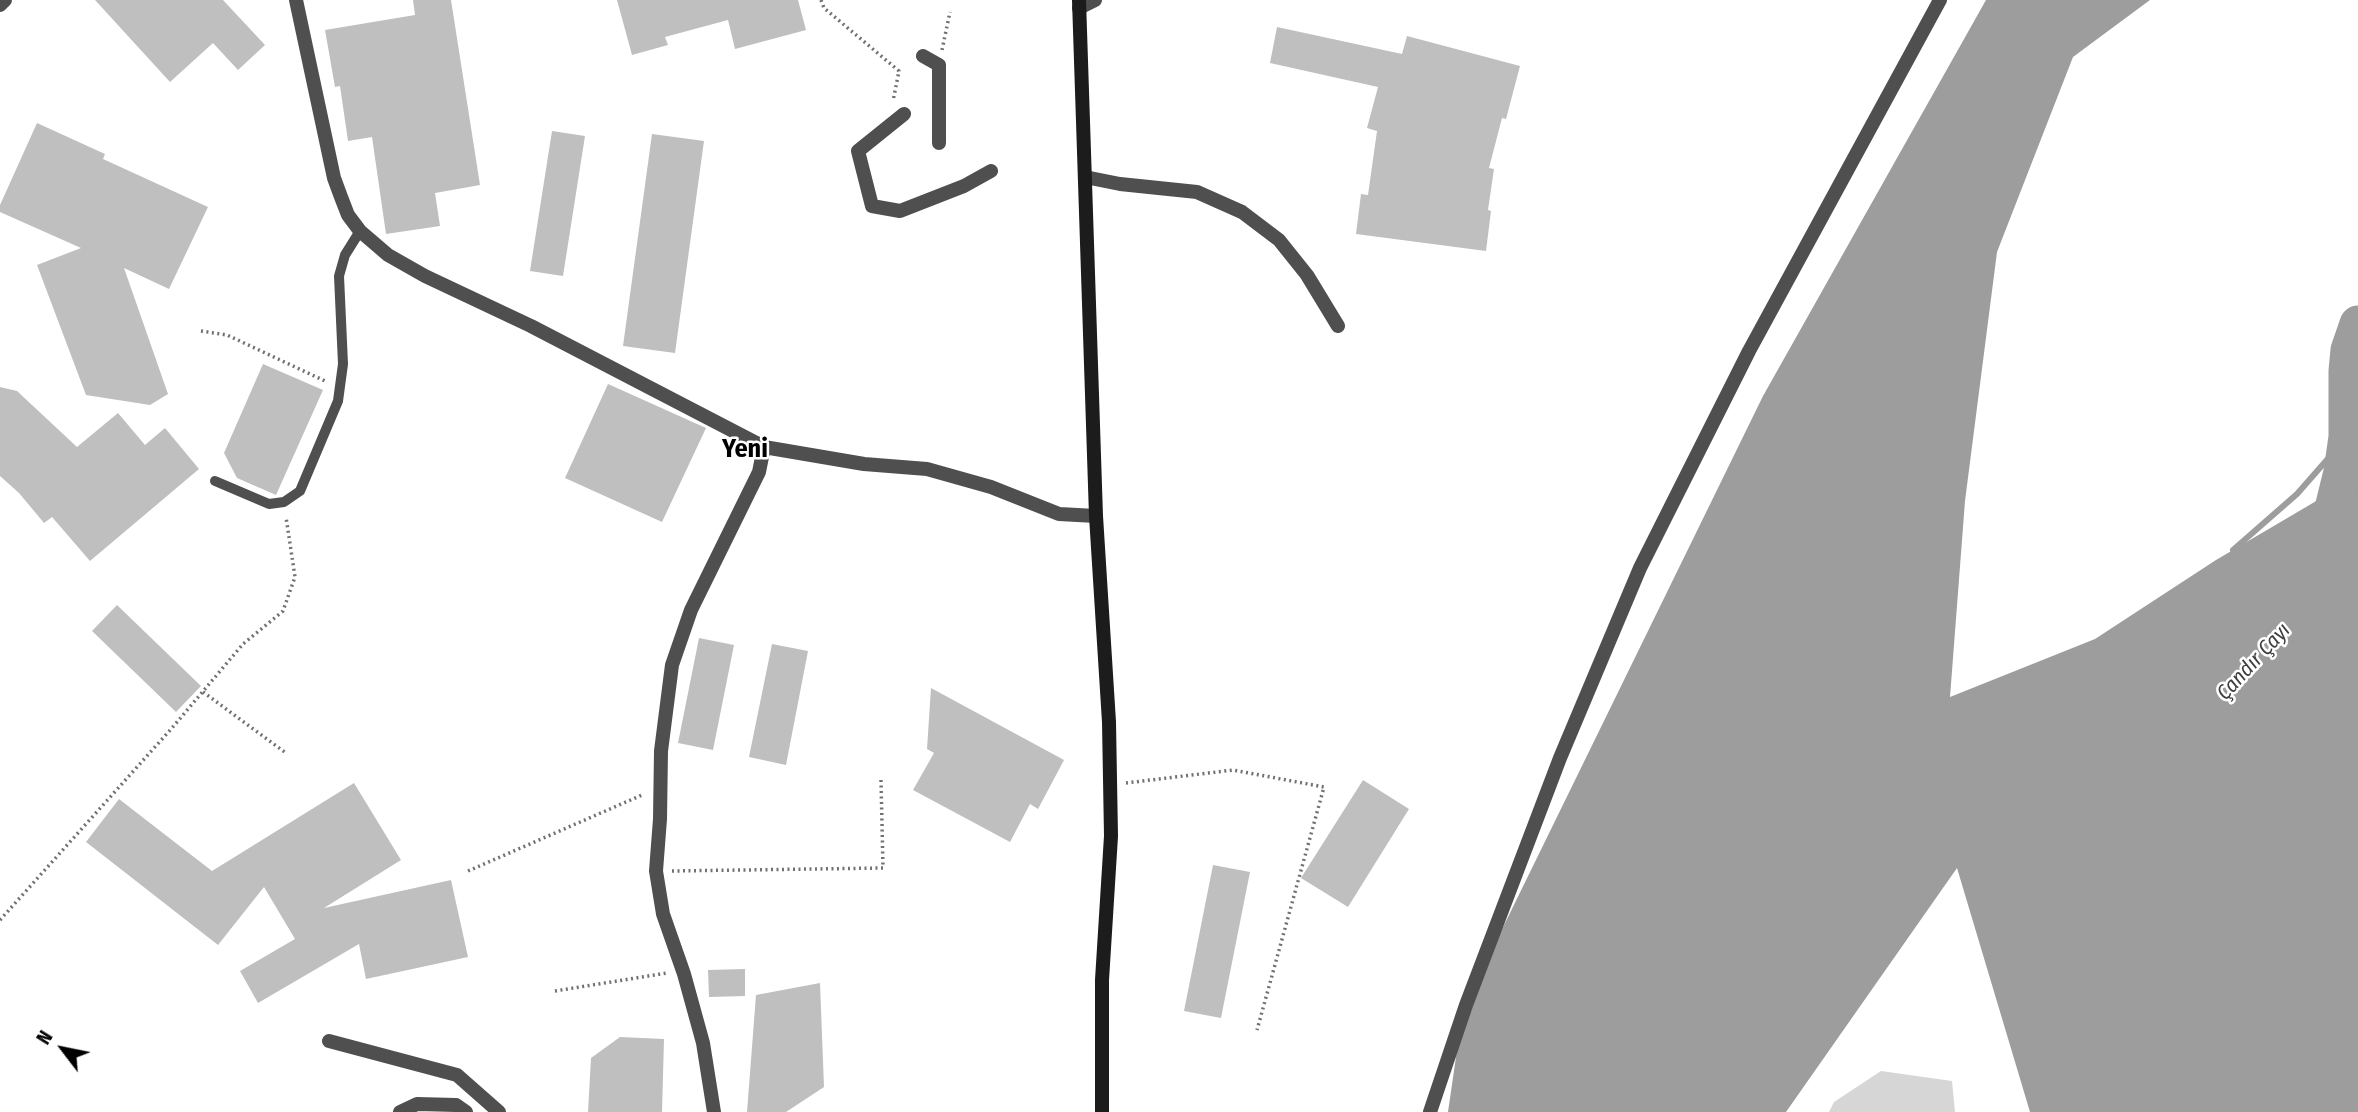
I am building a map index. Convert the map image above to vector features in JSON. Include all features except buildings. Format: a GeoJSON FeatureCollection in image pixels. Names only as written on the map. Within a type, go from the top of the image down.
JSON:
{"type":"FeatureCollection","features":[{"type":"Feature","properties":{"kind":"street"},"geometry":{"type":"LineString","coordinates":[[0,5],[5,0]]}},
{"type":"Feature","properties":{"kind":"street"},"geometry":{"type":"LineString","coordinates":[[296,0],[334,178],[348,215],[360,231],[387,255],[764,447],[864,464],[927,469],[991,487],[1059,514],[1096,516]]}},
{"type":"Feature","properties":{"kind":"street"},"geometry":{"type":"LineString","coordinates":[[1095,0],[1079,4],[1096,516],[1109,722],[1111,836],[1102,979],[1102,1112]]}},
{"type":"Feature","properties":{"kind":"street"},"geometry":{"type":"LineString","coordinates":[[1430,1112],[1466,1004],[1560,758],[1640,568],[1749,351],[1940,0]]}},
{"type":"Feature","properties":{"kind":"street"},"geometry":{"type":"LineString","coordinates":[[923,56],[939,65],[939,143]]}},
{"type":"Feature","properties":{"kind":"street"},"geometry":{"type":"LineString","coordinates":[[897,112],[858,151],[872,206],[900,211],[964,186],[991,171]]}},
{"type":"Feature","properties":{"kind":"street"},"geometry":{"type":"LineString","coordinates":[[1085,177],[1120,184],[1197,192],[1242,212],[1279,240],[1307,275],[1338,326]]}},
{"type":"Feature","properties":{"kind":"street"},"geometry":{"type":"LineString","coordinates":[[714,1112],[703,1043],[663,914],[656,871],[661,751],[672,665],[691,610],[759,472],[764,447]]}},
{"type":"Feature","properties":{"kind":"street"},"geometry":{"type":"LineString","coordinates":[[329,1041],[457,1075],[499,1112]]}},
{"type":"Feature","properties":{"kind":"street"},"geometry":{"type":"LineString","coordinates":[[400,1112],[417,1104],[456,1105],[466,1112]]}},
{"type":"Feature","properties":{"kind":"lane"},"geometry":{"type":"LineString","coordinates":[[215,481],[262,503],[284,502],[300,491],[334,413],[341,389],[343,364],[339,276],[345,255],[360,231]]}},
{"type":"Feature","properties":{"kind":"path"},"geometry":{"type":"LineString","coordinates":[[821,0],[824,8],[899,71],[897,112]]}},
{"type":"Feature","properties":{"kind":"path"},"geometry":{"type":"LineString","coordinates":[[939,65],[950,12]]}},
{"type":"Feature","properties":{"kind":"path"},"geometry":{"type":"LineString","coordinates":[[201,331],[227,335],[341,389]]}},
{"type":"Feature","properties":{"kind":"path"},"geometry":{"type":"LineString","coordinates":[[0,920],[243,644],[283,611],[295,577],[284,502]]}},
{"type":"Feature","properties":{"kind":"path"},"geometry":{"type":"LineString","coordinates":[[203,692],[286,753]]}},
{"type":"Feature","properties":{"kind":"path"},"geometry":{"type":"LineString","coordinates":[[1110,785],[1233,770],[1324,787],[1257,1030]]}},
{"type":"Feature","properties":{"kind":"path"},"geometry":{"type":"LineString","coordinates":[[656,871],[883,868],[881,780]]}},
{"type":"Feature","properties":{"kind":"path"},"geometry":{"type":"LineString","coordinates":[[468,871],[660,787]]}},
{"type":"Feature","properties":{"kind":"path"},"geometry":{"type":"LineString","coordinates":[[555,991],[682,971]]}},
{"type":"Feature","properties":{"kind":"shaded area"},"geometry":{"type":"Polygon","coordinates":[[[1881,1071],[1952,1081],[1955,1112],[1829,1112],[1834,1102],[1881,1071]]]}},
{"type":"Feature","properties":{"kind":"water"},"geometry":{"type":"Polygon","coordinates":[[[1986,0],[2150,0],[2073,57],[1997,252],[1965,501],[1950,697],[2095,639],[2216,560],[2323,497],[2358,464],[2358,1112],[2030,1112],[1957,868],[1786,1112],[1448,1112],[1463,1009],[1763,396],[1986,0]]]}},
{"type":"Feature","properties":{"kind":"waterway","name":"Çandır Çayı"},"geometry":{"type":"LineString","coordinates":[[2328,529],[2342,472],[2347,437],[2349,350],[2358,324]]}},
{"type":"Feature","properties":{"kind":"waterway"},"geometry":{"type":"LineString","coordinates":[[2233,550],[2297,494],[2347,437]]}},
{"type":"Feature","properties":{"kind":"district","name":"Yeni"},"geometry":{"type":"Point","coordinates":[745,450]}}]}
